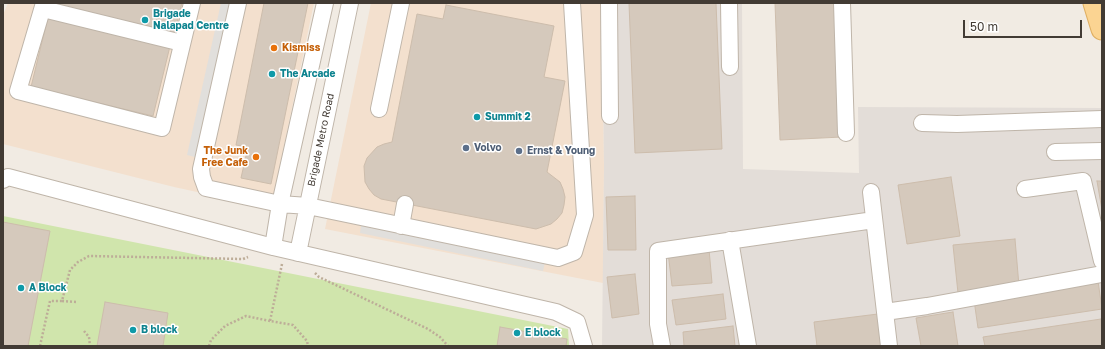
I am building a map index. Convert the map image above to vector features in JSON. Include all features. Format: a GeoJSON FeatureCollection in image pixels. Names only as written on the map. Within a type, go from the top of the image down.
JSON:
{"type":"FeatureCollection","features":[{"type":"Feature","properties":{"kind":"main road"},"geometry":{"type":"LineString","coordinates":[[1094,3],[1102,29]]}},
{"type":"Feature","properties":{"kind":"street"},"geometry":{"type":"LineString","coordinates":[[182,43],[43,6],[18,91],[162,128],[192,3]]}},
{"type":"Feature","properties":{"kind":"street"},"geometry":{"type":"LineString","coordinates":[[238,3],[202,162],[202,176],[206,188],[280,204],[308,206],[558,258],[574,252],[585,215],[572,3]]}},
{"type":"Feature","properties":{"kind":"street"},"geometry":{"type":"LineString","coordinates":[[286,250],[280,204],[325,3]]}},
{"type":"Feature","properties":{"kind":"street","name":"Brigade Metro Road"},"geometry":{"type":"LineString","coordinates":[[286,250],[308,206],[350,3]]}},
{"type":"Feature","properties":{"kind":"street"},"geometry":{"type":"LineString","coordinates":[[379,109],[401,3]]}},
{"type":"Feature","properties":{"kind":"street"},"geometry":{"type":"LineString","coordinates":[[609,3],[610,116]]}},
{"type":"Feature","properties":{"kind":"street"},"geometry":{"type":"LineString","coordinates":[[728,3],[730,67]]}},
{"type":"Feature","properties":{"kind":"street"},"geometry":{"type":"LineString","coordinates":[[842,3],[846,133]]}},
{"type":"Feature","properties":{"kind":"street"},"geometry":{"type":"LineString","coordinates":[[317,41],[341,47]]}},
{"type":"Feature","properties":{"kind":"street"},"geometry":{"type":"LineString","coordinates":[[922,123],[957,124],[1102,119]]}},
{"type":"Feature","properties":{"kind":"street"},"geometry":{"type":"LineString","coordinates":[[1055,152],[1102,151]]}},
{"type":"Feature","properties":{"kind":"street"},"geometry":{"type":"LineString","coordinates":[[3,180],[8,177],[286,250],[556,312],[577,322],[584,346]]}},
{"type":"Feature","properties":{"kind":"street"},"geometry":{"type":"LineString","coordinates":[[1025,189],[1083,181],[1102,261]]}},
{"type":"Feature","properties":{"kind":"street"},"geometry":{"type":"LineString","coordinates":[[871,192],[889,346]]}},
{"type":"Feature","properties":{"kind":"street"},"geometry":{"type":"LineString","coordinates":[[401,226],[405,204]]}},
{"type":"Feature","properties":{"kind":"street"},"geometry":{"type":"LineString","coordinates":[[662,346],[658,324],[658,251],[874,220]]}},
{"type":"Feature","properties":{"kind":"street"},"geometry":{"type":"LineString","coordinates":[[730,240],[748,346]]}},
{"type":"Feature","properties":{"kind":"street"},"geometry":{"type":"LineString","coordinates":[[885,312],[927,306],[1102,274]]}},
{"type":"Feature","properties":{"kind":"path"},"geometry":{"type":"LineString","coordinates":[[270,320],[286,250],[319,277],[428,329],[440,337],[448,346]]}},
{"type":"Feature","properties":{"kind":"path"},"geometry":{"type":"LineString","coordinates":[[62,301],[70,270],[78,262],[89,256],[243,259]]}},
{"type":"Feature","properties":{"kind":"path"},"geometry":{"type":"LineString","coordinates":[[40,346],[50,301],[76,302]]}},
{"type":"Feature","properties":{"kind":"path"},"geometry":{"type":"LineString","coordinates":[[209,346],[211,340],[225,326],[246,316],[293,325],[307,341],[308,346]]}},
{"type":"Feature","properties":{"kind":"path"},"geometry":{"type":"LineString","coordinates":[[84,331],[89,337],[90,346]]}},
{"type":"Feature","properties":{"kind":"shaded area"},"geometry":{"type":"Polygon","coordinates":[[[8,3],[314,3],[271,208],[174,187],[3,144],[3,15],[8,3]]]}},
{"type":"Feature","properties":{"kind":"shaded area"},"geometry":{"type":"Polygon","coordinates":[[[221,3],[233,3],[199,158],[187,155],[221,3]]]}},
{"type":"Feature","properties":{"kind":"shaded area"},"geometry":{"type":"Polygon","coordinates":[[[371,3],[602,3],[604,166],[603,283],[325,229],[371,3]]]}},
{"type":"Feature","properties":{"kind":"shaded area"},"geometry":{"type":"Polygon","coordinates":[[[602,3],[742,3],[743,169],[859,173],[858,107],[1102,108],[1102,346],[602,346],[604,166],[602,3]]]}},
{"type":"Feature","properties":{"kind":"shaded area"},"geometry":{"type":"Polygon","coordinates":[[[362,220],[546,258],[543,271],[360,233],[362,220]]]}},
{"type":"Feature","properties":{"kind":"green space"},"geometry":{"type":"Polygon","coordinates":[[[3,216],[568,329],[569,346],[3,346],[3,216]]]}},
{"type":"Feature","properties":{"kind":"building","name":"Brigade Nalapad Centre"},"geometry":{"type":"Polygon","coordinates":[[[51,3],[182,3],[174,35],[51,3]]]}},
{"type":"Feature","properties":{"kind":"building","name":"The Arcade"},"geometry":{"type":"Polygon","coordinates":[[[264,3],[308,3],[271,184],[241,178],[248,147],[236,145],[264,3]]]}},
{"type":"Feature","properties":{"kind":"building"},"geometry":{"type":"Polygon","coordinates":[[[629,3],[716,3],[722,149],[635,153],[629,3]]]}},
{"type":"Feature","properties":{"kind":"building"},"geometry":{"type":"Polygon","coordinates":[[[775,3],[836,3],[842,137],[780,140],[775,3]]]}},
{"type":"Feature","properties":{"kind":"building","name":"Summit 2"},"geometry":{"type":"Polygon","coordinates":[[[446,5],[554,26],[544,77],[565,81],[547,172],[560,182],[565,197],[562,213],[551,224],[536,229],[381,199],[374,195],[365,182],[364,166],[367,158],[377,147],[392,142],[417,14],[443,19],[446,5]]]}},
{"type":"Feature","properties":{"kind":"building"},"geometry":{"type":"Polygon","coordinates":[[[49,13],[171,42],[153,116],[31,87],[49,13]]]}},
{"type":"Feature","properties":{"kind":"building"},"geometry":{"type":"Polygon","coordinates":[[[951,177],[960,236],[907,244],[898,185],[951,177]]]}},
{"type":"Feature","properties":{"kind":"building"},"geometry":{"type":"Polygon","coordinates":[[[1097,181],[1102,181],[1102,210],[1097,181]]]}},
{"type":"Feature","properties":{"kind":"building"},"geometry":{"type":"Polygon","coordinates":[[[635,196],[636,250],[608,250],[606,197],[635,196]]]}},
{"type":"Feature","properties":{"kind":"building","name":"A Block"},"geometry":{"type":"Polygon","coordinates":[[[3,222],[50,231],[28,346],[3,346],[3,222]]]}},
{"type":"Feature","properties":{"kind":"building"},"geometry":{"type":"Polygon","coordinates":[[[1015,239],[1019,286],[958,293],[953,245],[1015,239]]]}},
{"type":"Feature","properties":{"kind":"building"},"geometry":{"type":"Polygon","coordinates":[[[709,249],[712,283],[672,286],[668,252],[709,249]]]}},
{"type":"Feature","properties":{"kind":"building"},"geometry":{"type":"Polygon","coordinates":[[[635,274],[639,314],[612,318],[607,277],[635,274]]]}},
{"type":"Feature","properties":{"kind":"building"},"geometry":{"type":"Polygon","coordinates":[[[1098,281],[1102,309],[978,328],[974,300],[1098,281]]]}},
{"type":"Feature","properties":{"kind":"building"},"geometry":{"type":"Polygon","coordinates":[[[723,294],[726,319],[676,325],[672,300],[723,294]]]}},
{"type":"Feature","properties":{"kind":"building","name":"B block"},"geometry":{"type":"Polygon","coordinates":[[[105,302],[168,313],[163,346],[97,346],[105,302]]]}},
{"type":"Feature","properties":{"kind":"building"},"geometry":{"type":"Polygon","coordinates":[[[953,312],[958,346],[921,346],[916,318],[953,312]]]}},
{"type":"Feature","properties":{"kind":"building"},"geometry":{"type":"Polygon","coordinates":[[[878,314],[882,346],[817,346],[814,322],[878,314]]]}},
{"type":"Feature","properties":{"kind":"building"},"geometry":{"type":"Polygon","coordinates":[[[1101,319],[1102,346],[985,346],[983,337],[1101,319]]]}},
{"type":"Feature","properties":{"kind":"building"},"geometry":{"type":"Polygon","coordinates":[[[733,326],[735,346],[684,346],[683,332],[733,326]]]}},
{"type":"Feature","properties":{"kind":"building","name":"E block"},"geometry":{"type":"Polygon","coordinates":[[[500,327],[567,339],[566,346],[497,346],[500,327]]]}},
{"type":"Feature","properties":{"kind":"place","name":"Brigade Nalapad Centre"},"geometry":{"type":"Point","coordinates":[145,20]}},
{"type":"Feature","properties":{"kind":"place","name":"Kismiss"},"geometry":{"type":"Point","coordinates":[274,48]}},
{"type":"Feature","properties":{"kind":"place","name":"The Arcade"},"geometry":{"type":"Point","coordinates":[272,74]}},
{"type":"Feature","properties":{"kind":"place","name":"Summit 2"},"geometry":{"type":"Point","coordinates":[477,117]}},
{"type":"Feature","properties":{"kind":"place","name":"Volvo"},"geometry":{"type":"Point","coordinates":[466,148]}},
{"type":"Feature","properties":{"kind":"place","name":"Ernst & Young"},"geometry":{"type":"Point","coordinates":[519,151]}},
{"type":"Feature","properties":{"kind":"place","name":"The Junk Free Cafe"},"geometry":{"type":"Point","coordinates":[256,157]}},
{"type":"Feature","properties":{"kind":"place","name":"A Block"},"geometry":{"type":"Point","coordinates":[21,288]}},
{"type":"Feature","properties":{"kind":"place","name":"B block"},"geometry":{"type":"Point","coordinates":[133,330]}},
{"type":"Feature","properties":{"kind":"place","name":"E block"},"geometry":{"type":"Point","coordinates":[517,333]}}]}
